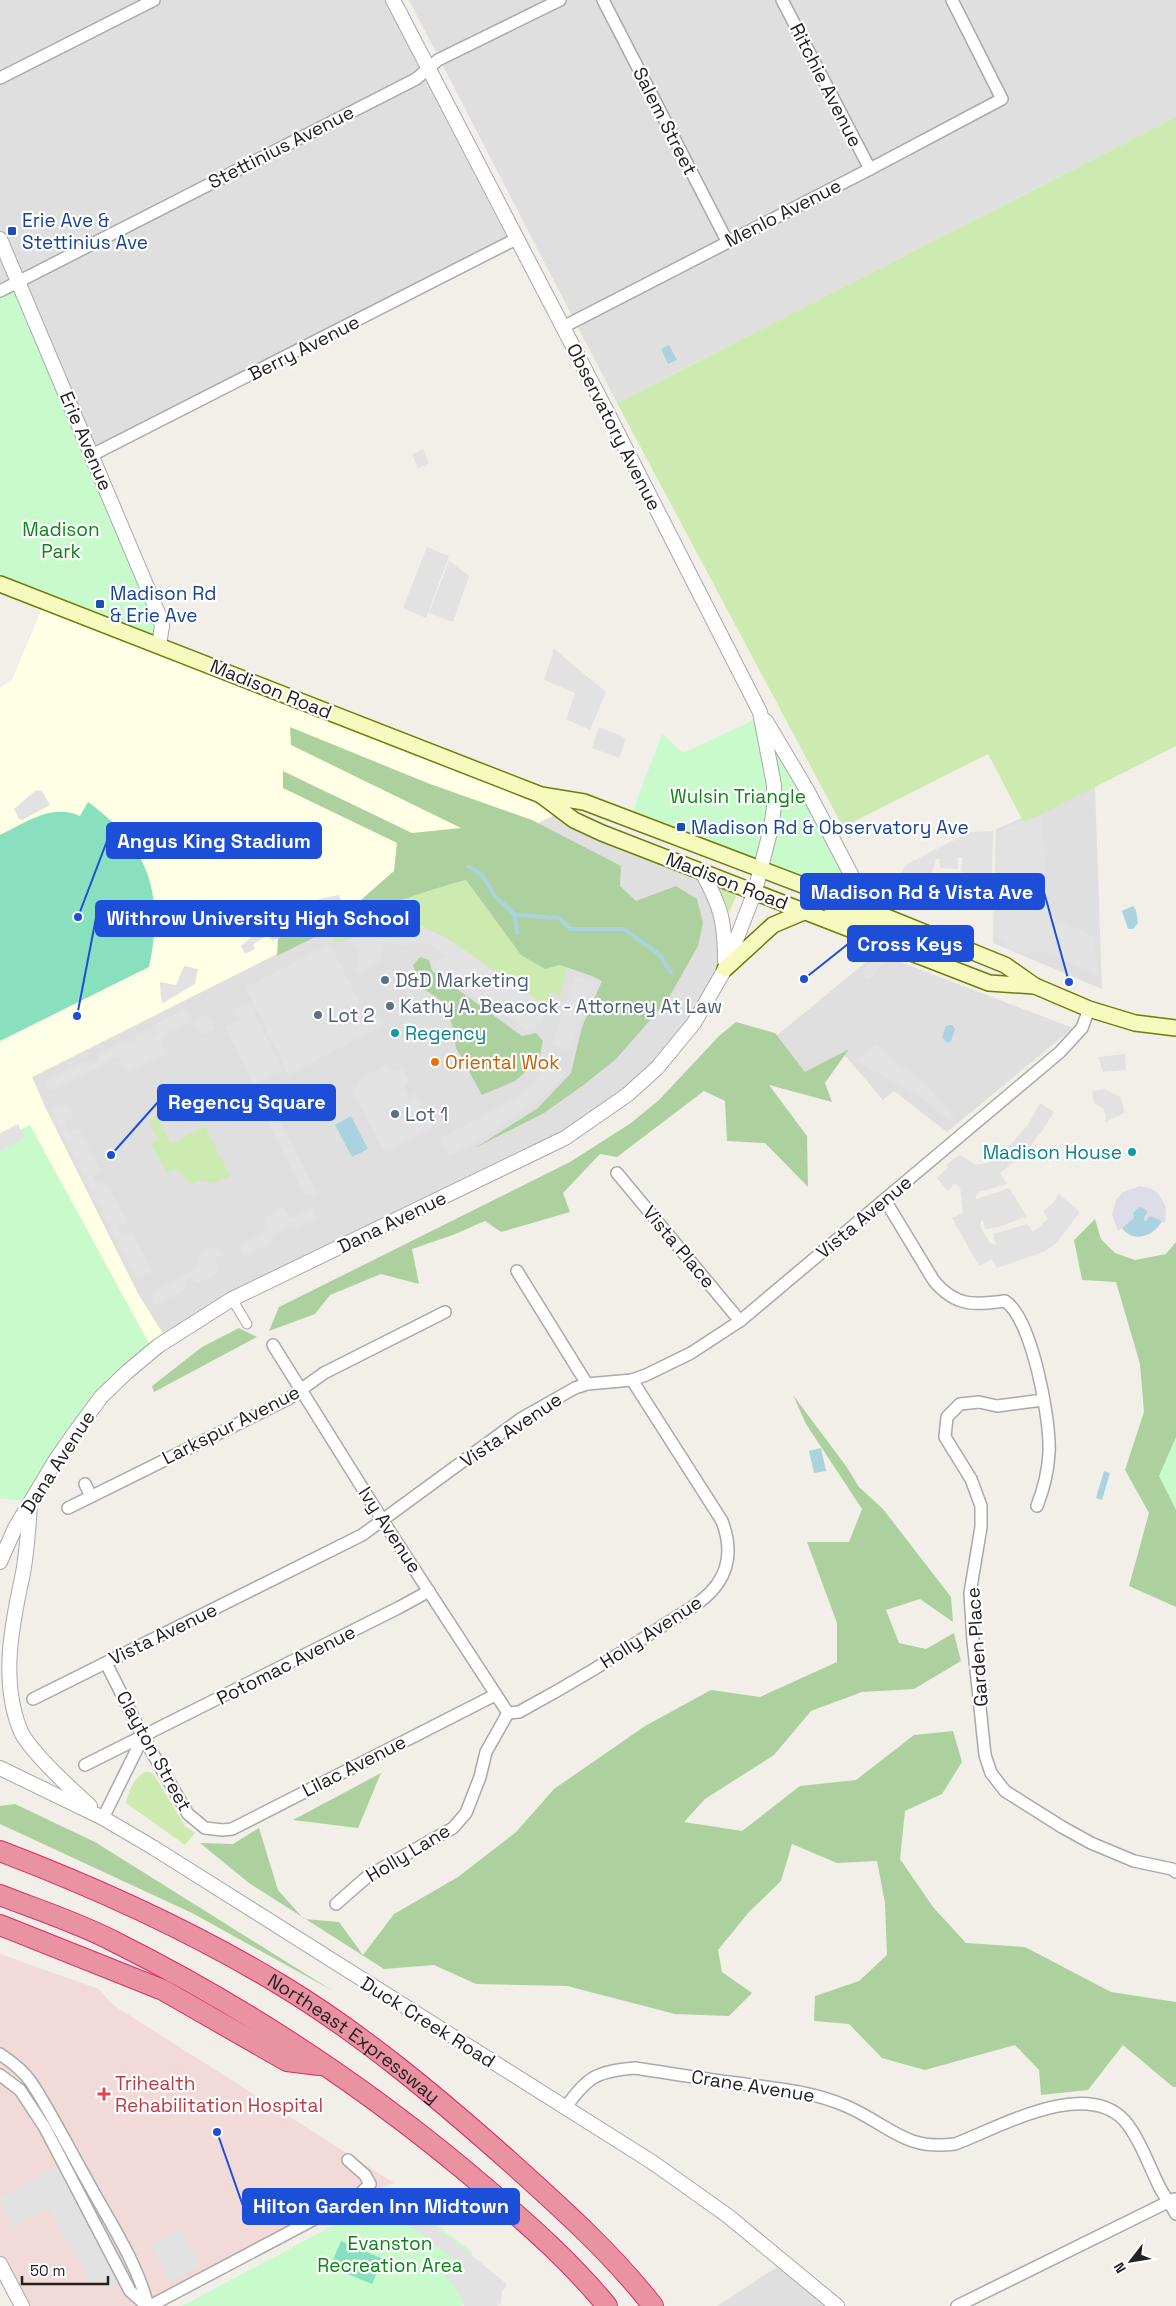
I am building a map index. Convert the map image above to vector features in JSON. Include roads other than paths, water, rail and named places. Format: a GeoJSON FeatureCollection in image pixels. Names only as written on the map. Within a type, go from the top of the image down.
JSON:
{"type":"FeatureCollection","features":[{"type":"Feature","properties":{"kind":"highway","name":"Northeast Expressway"},"geometry":{"type":"LineString","coordinates":[[0,1851],[74,1880],[188,1934],[281,1985],[381,2054],[471,2128],[567,2213],[653,2306]]}},
{"type":"Feature","properties":{"kind":"highway","name":"Northeast Expressway"},"geometry":{"type":"LineString","coordinates":[[0,1895],[114,1941],[237,2007],[432,2142],[530,2226],[607,2306]]}},
{"type":"Feature","properties":{"kind":"highway"},"geometry":{"type":"LineString","coordinates":[[0,1925],[163,1990],[287,2061],[322,2065]]}},
{"type":"Feature","properties":{"kind":"main road","name":"Madison Road"},"geometry":{"type":"LineString","coordinates":[[0,584],[541,795],[584,802],[629,821],[884,916],[1005,965],[1035,986],[1089,1008],[1135,1023],[1176,1028]]}},
{"type":"Feature","properties":{"kind":"main road","name":"Madison Road"},"geometry":{"type":"LineString","coordinates":[[541,795],[574,820],[602,834],[755,891],[989,983],[1035,986]]}},
{"type":"Feature","properties":{"kind":"main road"},"geometry":{"type":"LineString","coordinates":[[755,891],[768,887],[851,917],[922,931]]}},
{"type":"Feature","properties":{"kind":"main road"},"geometry":{"type":"LineString","coordinates":[[725,969],[774,925],[806,911]]}},
{"type":"Feature","properties":{"kind":"street"},"geometry":{"type":"LineString","coordinates":[[0,78],[154,0]]}},
{"type":"Feature","properties":{"kind":"street","name":"Observatory Avenue"},"geometry":{"type":"LineString","coordinates":[[392,0],[563,327],[760,712],[772,763],[775,799],[771,828],[761,869]]}},
{"type":"Feature","properties":{"kind":"street","name":"Stettinius Avenue"},"geometry":{"type":"LineString","coordinates":[[0,291],[416,79],[438,60],[560,0]]}},
{"type":"Feature","properties":{"kind":"street","name":"Salem Street"},"geometry":{"type":"LineString","coordinates":[[603,0],[727,241]]}},
{"type":"Feature","properties":{"kind":"street","name":"Ritchie Avenue"},"geometry":{"type":"LineString","coordinates":[[782,0],[870,169]]}},
{"type":"Feature","properties":{"kind":"street","name":"Menlo Avenue"},"geometry":{"type":"LineString","coordinates":[[563,327],[1002,99],[952,0]]}},
{"type":"Feature","properties":{"kind":"street","name":"Erie Avenue"},"geometry":{"type":"LineString","coordinates":[[0,239],[158,613],[162,626],[159,645]]}},
{"type":"Feature","properties":{"kind":"street","name":"Berry Avenue"},"geometry":{"type":"LineString","coordinates":[[92,455],[516,240]]}},
{"type":"Feature","properties":{"kind":"street"},"geometry":{"type":"LineString","coordinates":[[760,712],[807,790],[854,880],[884,916]]}},
{"type":"Feature","properties":{"kind":"street","name":"Dana Avenue"},"geometry":{"type":"LineString","coordinates":[[0,1562],[15,1528],[55,1461],[101,1397],[126,1372],[158,1346],[232,1299],[565,1138],[627,1095],[657,1068],[694,1023],[725,969],[755,891],[761,869]]}},
{"type":"Feature","properties":{"kind":"street"},"geometry":{"type":"LineString","coordinates":[[702,872],[718,902],[725,930],[725,969]]}},
{"type":"Feature","properties":{"kind":"street","name":"Vista Avenue"},"geometry":{"type":"LineString","coordinates":[[33,1699],[353,1539],[383,1521],[522,1418],[575,1388],[587,1384],[632,1380],[664,1368],[740,1321],[1077,1037],[1089,1008]]}},
{"type":"Feature","properties":{"kind":"street","name":"Vista Place"},"geometry":{"type":"LineString","coordinates":[[617,1173],[740,1321]]}},
{"type":"Feature","properties":{"kind":"street"},"geometry":{"type":"LineString","coordinates":[[885,1200],[934,1281],[944,1293],[956,1300],[970,1303],[981,1304],[1005,1301],[1013,1306],[1021,1320],[1033,1354],[1047,1421],[1049,1451],[1047,1473],[1037,1506]]}},
{"type":"Feature","properties":{"kind":"street"},"geometry":{"type":"LineString","coordinates":[[517,1271],[587,1384]]}},
{"type":"Feature","properties":{"kind":"street"},"geometry":{"type":"LineString","coordinates":[[232,1299],[247,1324]]}},
{"type":"Feature","properties":{"kind":"street","name":"Larkspur Avenue"},"geometry":{"type":"LineString","coordinates":[[68,1508],[288,1399],[324,1373],[445,1312]]}},
{"type":"Feature","properties":{"kind":"street","name":"Ivy Avenue"},"geometry":{"type":"LineString","coordinates":[[273,1345],[383,1521],[508,1713]]}},
{"type":"Feature","properties":{"kind":"street","name":"Holly Avenue"},"geometry":{"type":"LineString","coordinates":[[508,1713],[519,1712],[632,1646],[707,1596],[723,1574],[728,1553],[726,1531],[722,1521],[632,1380]]}},
{"type":"Feature","properties":{"kind":"street","name":"Garden Place"},"geometry":{"type":"LineString","coordinates":[[1043,1400],[997,1406],[979,1402],[960,1404],[947,1418],[945,1438],[972,1480],[981,1506],[981,1527],[970,1593],[985,1755],[991,1773],[1005,1791],[1062,1827],[1091,1843],[1134,1861],[1172,1869],[1176,1872]]}},
{"type":"Feature","properties":{"kind":"street"},"geometry":{"type":"LineString","coordinates":[[85,1484],[91,1496]]}},
{"type":"Feature","properties":{"kind":"street"},"geometry":{"type":"LineString","coordinates":[[31,1502],[22,1577],[9,1640],[7,1671],[11,1706],[22,1734],[79,1796],[103,1818],[143,1737]]}},
{"type":"Feature","properties":{"kind":"street","name":"Potomac Avenue"},"geometry":{"type":"LineString","coordinates":[[84,1765],[400,1608],[429,1591]]}},
{"type":"Feature","properties":{"kind":"street","name":"Clayton Street"},"geometry":{"type":"LineString","coordinates":[[106,1663],[143,1737],[188,1814],[205,1828],[211,1830]]}},
{"type":"Feature","properties":{"kind":"street","name":"Lilac Avenue"},"geometry":{"type":"LineString","coordinates":[[211,1830],[232,1829],[495,1695]]}},
{"type":"Feature","properties":{"kind":"street","name":"Holly Lane"},"geometry":{"type":"LineString","coordinates":[[336,1904],[368,1876],[453,1828],[460,1821],[466,1813],[480,1777],[486,1752],[508,1713]]}},
{"type":"Feature","properties":{"kind":"street","name":"Duck Creek Road"},"geometry":{"type":"LineString","coordinates":[[0,1768],[103,1818],[652,2162],[728,2216],[837,2306]]}},
{"type":"Feature","properties":{"kind":"street"},"geometry":{"type":"LineString","coordinates":[[0,2054],[17,2066],[30,2081],[51,2116],[112,2226],[141,2284],[148,2306]]}},
{"type":"Feature","properties":{"kind":"street","name":"Crane Avenue"},"geometry":{"type":"LineString","coordinates":[[566,2107],[580,2087],[591,2078],[607,2072],[635,2068],[804,2092],[844,2105],[906,2140],[922,2145],[938,2146],[964,2140],[1047,2107],[1074,2103],[1091,2105],[1114,2113],[1127,2124],[1172,2200],[1176,2214]]}},
{"type":"Feature","properties":{"kind":"street"},"geometry":{"type":"LineString","coordinates":[[0,2075],[20,2090],[45,2128],[130,2291],[148,2306]]}},
{"type":"Feature","properties":{"kind":"street"},"geometry":{"type":"LineString","coordinates":[[148,2306],[358,2196],[370,2184],[365,2175],[348,2160]]}},
{"type":"Feature","properties":{"kind":"street"},"geometry":{"type":"LineString","coordinates":[[957,2306],[1172,2200]]}},
{"type":"Feature","properties":{"kind":"street"},"geometry":{"type":"LineString","coordinates":[[0,2264],[22,2306]]}},
{"type":"Feature","properties":{"kind":"water"},"geometry":{"type":"Polygon","coordinates":[[[669,345],[677,360],[668,364],[661,349],[669,345]]]}},
{"type":"Feature","properties":{"kind":"water"},"geometry":{"type":"Polygon","coordinates":[[[1133,906],[1136,910],[1138,923],[1133,929],[1128,929],[1122,911],[1133,906]]]}},
{"type":"Feature","properties":{"kind":"water"},"geometry":{"type":"Polygon","coordinates":[[[953,1025],[955,1029],[951,1041],[947,1043],[942,1037],[946,1026],[953,1025]]]}},
{"type":"Feature","properties":{"kind":"water"},"geometry":{"type":"Polygon","coordinates":[[[351,1116],[368,1149],[352,1157],[335,1125],[351,1116]]]}},
{"type":"Feature","properties":{"kind":"water"},"geometry":{"type":"Polygon","coordinates":[[[1139,1207],[1147,1212],[1144,1219],[1145,1222],[1150,1216],[1162,1221],[1154,1231],[1138,1237],[1132,1236],[1122,1228],[1134,1218],[1133,1213],[1139,1207]]]}},
{"type":"Feature","properties":{"kind":"water"},"geometry":{"type":"Polygon","coordinates":[[[821,1448],[826,1471],[814,1473],[809,1451],[821,1448]]]}},
{"type":"Feature","properties":{"kind":"water"},"geometry":{"type":"Polygon","coordinates":[[[1104,1471],[1110,1473],[1102,1500],[1096,1498],[1104,1471]]]}},
{"type":"Feature","properties":{"kind":"waterway"},"geometry":{"type":"LineString","coordinates":[[469,867],[481,874],[495,896],[515,915],[559,918],[570,929],[624,929],[660,955],[671,973]]}},
{"type":"Feature","properties":{"kind":"waterway"},"geometry":{"type":"LineString","coordinates":[[515,915],[517,933]]}},
{"type":"Feature","properties":{"kind":"place","name":"Erie Ave & Stettinius Ave"},"geometry":{"type":"Point","coordinates":[12,231]}},
{"type":"Feature","properties":{"kind":"place","name":"Madison Rd & Erie Ave"},"geometry":{"type":"Point","coordinates":[100,604]}},
{"type":"Feature","properties":{"kind":"place","name":"Madison Rd & Observatory Ave"},"geometry":{"type":"Point","coordinates":[681,827]}},
{"type":"Feature","properties":{"kind":"place","name":"Angus King Stadium"},"geometry":{"type":"Point","coordinates":[78,917]}},
{"type":"Feature","properties":{"kind":"place","name":"Cross Keys"},"geometry":{"type":"Point","coordinates":[804,979]}},
{"type":"Feature","properties":{"kind":"place","name":"D&D Marketing"},"geometry":{"type":"Point","coordinates":[385,980]}},
{"type":"Feature","properties":{"kind":"place","name":"Madison Rd & Vista Ave"},"geometry":{"type":"Point","coordinates":[1069,982]}},
{"type":"Feature","properties":{"kind":"place","name":"Kathy A. Beacock - Attorney At Law"},"geometry":{"type":"Point","coordinates":[390,1006]}},
{"type":"Feature","properties":{"kind":"place","name":"Lot 2"},"geometry":{"type":"Point","coordinates":[318,1015]}},
{"type":"Feature","properties":{"kind":"place","name":"Withrow University High School"},"geometry":{"type":"Point","coordinates":[77,1016]}},
{"type":"Feature","properties":{"kind":"place","name":"Regency"},"geometry":{"type":"Point","coordinates":[395,1033]}},
{"type":"Feature","properties":{"kind":"place","name":"Oriental Wok"},"geometry":{"type":"Point","coordinates":[435,1062]}},
{"type":"Feature","properties":{"kind":"place","name":"Lot 1"},"geometry":{"type":"Point","coordinates":[395,1114]}},
{"type":"Feature","properties":{"kind":"place","name":"Madison House"},"geometry":{"type":"Point","coordinates":[1132,1152]}},
{"type":"Feature","properties":{"kind":"place","name":"Regency Square"},"geometry":{"type":"Point","coordinates":[111,1155]}},
{"type":"Feature","properties":{"kind":"place","name":"Trihealth Rehabilitation Hospital"},"geometry":{"type":"Point","coordinates":[104,2094]}},
{"type":"Feature","properties":{"kind":"place","name":"Hilton Garden Inn Midtown"},"geometry":{"type":"Point","coordinates":[217,2132]}},
{"type":"Feature","properties":{"kind":"park label","name":"Madison Park"},"geometry":{"type":"Point","coordinates":[61,540]}},
{"type":"Feature","properties":{"kind":"park label","name":"Wulsin Triangle"},"geometry":{"type":"Point","coordinates":[738,796]}},
{"type":"Feature","properties":{"kind":"park label","name":"Evanston Recreation Area"},"geometry":{"type":"Point","coordinates":[390,2254]}}]}
